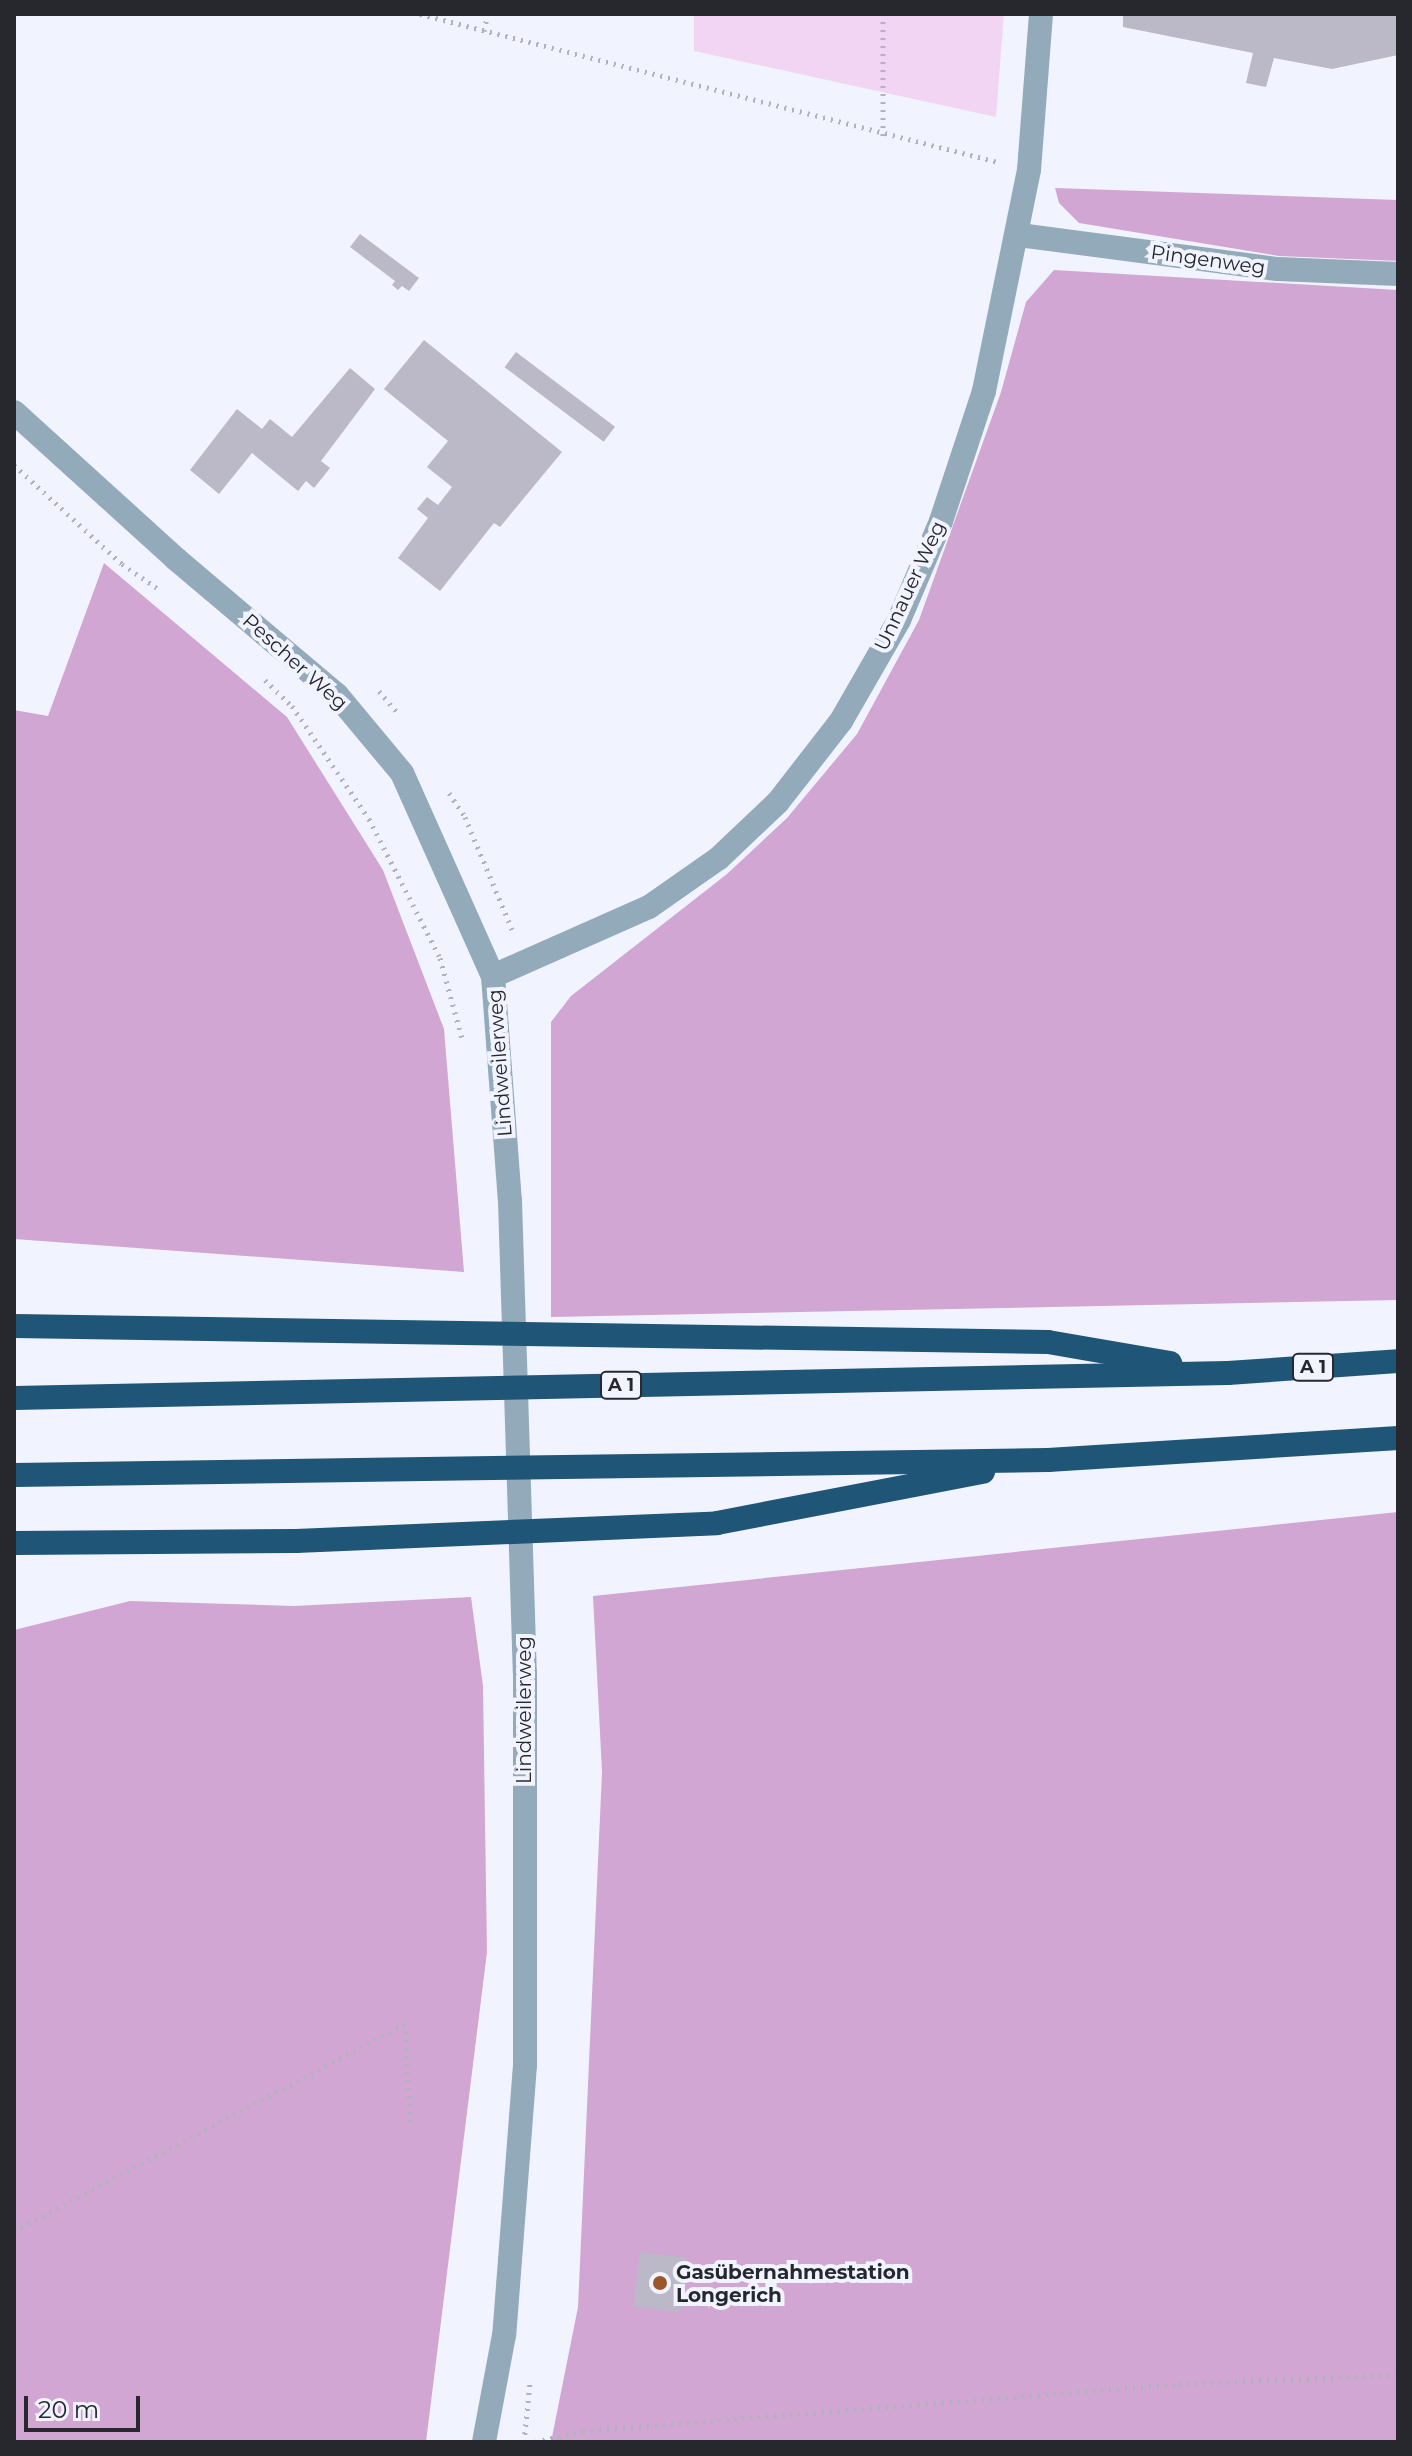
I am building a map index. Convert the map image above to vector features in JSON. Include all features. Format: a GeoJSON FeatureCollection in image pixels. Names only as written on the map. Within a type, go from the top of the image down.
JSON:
{"type":"FeatureCollection","features":[{"type":"Feature","properties":{"kind":"highway"},"geometry":{"type":"LineString","coordinates":[[14,1308],[263,1330]]}},
{"type":"Feature","properties":{"kind":"highway"},"geometry":{"type":"LineString","coordinates":[[14,1326],[1048,1342],[1228,1373]]}},
{"type":"Feature","properties":{"kind":"highway","name":"A 1"},"geometry":{"type":"LineString","coordinates":[[14,1398],[1228,1373],[1398,1361]]}},
{"type":"Feature","properties":{"kind":"highway"},"geometry":{"type":"LineString","coordinates":[[14,1475],[1048,1460],[1398,1438]]}},
{"type":"Feature","properties":{"kind":"highway"},"geometry":{"type":"LineString","coordinates":[[14,1543],[131,1544],[717,1523],[1048,1460]]}},
{"type":"Feature","properties":{"kind":"highway"},"geometry":{"type":"LineString","coordinates":[[14,1558],[131,1544]]}},
{"type":"Feature","properties":{"kind":"street","name":"Unnauer Weg"},"geometry":{"type":"LineString","coordinates":[[493,976],[649,907],[719,858],[778,802],[841,721],[899,620],[941,521],[984,391],[1019,235],[1029,170],[1041,14]]}},
{"type":"Feature","properties":{"kind":"street","name":"Pingenweg"},"geometry":{"type":"LineString","coordinates":[[1019,235],[1278,269],[1398,274]]}},
{"type":"Feature","properties":{"kind":"street","name":"Pescher Weg"},"geometry":{"type":"LineString","coordinates":[[14,412],[176,559],[337,695],[402,773],[493,976]]}},
{"type":"Feature","properties":{"kind":"street","name":"Lindweilerweg"},"geometry":{"type":"LineString","coordinates":[[484,2442],[504,2335],[525,2065],[525,1673],[511,1238],[493,976]]}},
{"type":"Feature","properties":{"kind":"path"},"geometry":{"type":"LineString","coordinates":[[420,14],[883,137],[1029,170]]}},
{"type":"Feature","properties":{"kind":"path"},"geometry":{"type":"LineString","coordinates":[[484,31],[488,14]]}},
{"type":"Feature","properties":{"kind":"path"},"geometry":{"type":"LineString","coordinates":[[883,14],[883,137]]}},
{"type":"Feature","properties":{"kind":"path"},"geometry":{"type":"LineString","coordinates":[[14,465],[122,564],[161,591]]}},
{"type":"Feature","properties":{"kind":"path"},"geometry":{"type":"LineString","coordinates":[[258,673],[292,706],[369,819],[440,958],[465,1048]]}},
{"type":"Feature","properties":{"kind":"path"},"geometry":{"type":"LineString","coordinates":[[14,2231],[405,2024],[410,2123]]}},
{"type":"Feature","properties":{"kind":"path"},"geometry":{"type":"LineString","coordinates":[[535,2442],[583,2431],[1179,2384],[1398,2375]]}},
{"type":"Feature","properties":{"kind":"shaded area"},"geometry":{"type":"Polygon","coordinates":[[[694,14],[1004,14],[996,117],[694,51],[694,14]]]}},
{"type":"Feature","properties":{"kind":"shaded area"},"geometry":{"type":"Polygon","coordinates":[[[1055,188],[1398,200],[1398,261],[1279,256],[1079,223],[1059,203],[1055,188]]]}},
{"type":"Feature","properties":{"kind":"shaded area"},"geometry":{"type":"Polygon","coordinates":[[[1054,270],[1398,290],[1398,1300],[551,1317],[551,1022],[571,996],[727,874],[787,818],[857,734],[919,620],[1001,392],[1026,302],[1054,270]]]}},
{"type":"Feature","properties":{"kind":"shaded area"},"geometry":{"type":"Polygon","coordinates":[[[104,563],[287,717],[383,870],[444,1029],[464,1272],[14,1239],[14,710],[48,716],[104,563]]]}},
{"type":"Feature","properties":{"kind":"shaded area"},"geometry":{"type":"Polygon","coordinates":[[[1398,1512],[1398,2442],[551,2442],[578,2307],[602,1772],[593,1596],[1398,1512]]]}},
{"type":"Feature","properties":{"kind":"shaded area"},"geometry":{"type":"Polygon","coordinates":[[[471,1597],[483,1686],[487,1952],[426,2442],[14,2442],[14,1630],[130,1601],[294,1606],[471,1597]]]}},
{"type":"Feature","properties":{"kind":"building"},"geometry":{"type":"Polygon","coordinates":[[[1123,14],[1398,14],[1398,55],[1332,69],[1274,58],[1266,87],[1246,83],[1253,53],[1123,27],[1123,14]]]}},
{"type":"Feature","properties":{"kind":"building"},"geometry":{"type":"Polygon","coordinates":[[[360,234],[419,278],[409,291],[402,286],[398,290],[392,285],[395,281],[350,247],[360,234]]]}},
{"type":"Feature","properties":{"kind":"building"},"geometry":{"type":"Polygon","coordinates":[[[424,340],[562,452],[500,527],[494,523],[440,591],[398,558],[428,518],[417,509],[427,497],[438,505],[452,487],[427,467],[448,441],[384,389],[424,340]]]}},
{"type":"Feature","properties":{"kind":"building"},"geometry":{"type":"Polygon","coordinates":[[[516,352],[615,427],[604,442],[505,367],[516,352]]]}},
{"type":"Feature","properties":{"kind":"building"},"geometry":{"type":"Polygon","coordinates":[[[350,368],[375,389],[321,461],[330,468],[314,488],[306,481],[298,491],[252,453],[219,494],[190,470],[237,409],[262,429],[270,419],[292,437],[350,368]]]}},
{"type":"Feature","properties":{"kind":"building","name":"Gasübernahmestation Longerich"},"geometry":{"type":"Polygon","coordinates":[[[640,2252],[687,2258],[680,2312],[633,2307],[640,2252]]]}},
{"type":"Feature","properties":{"kind":"place","name":"Gasübernahmestation Longerich"},"geometry":{"type":"Point","coordinates":[660,2283]}}]}
